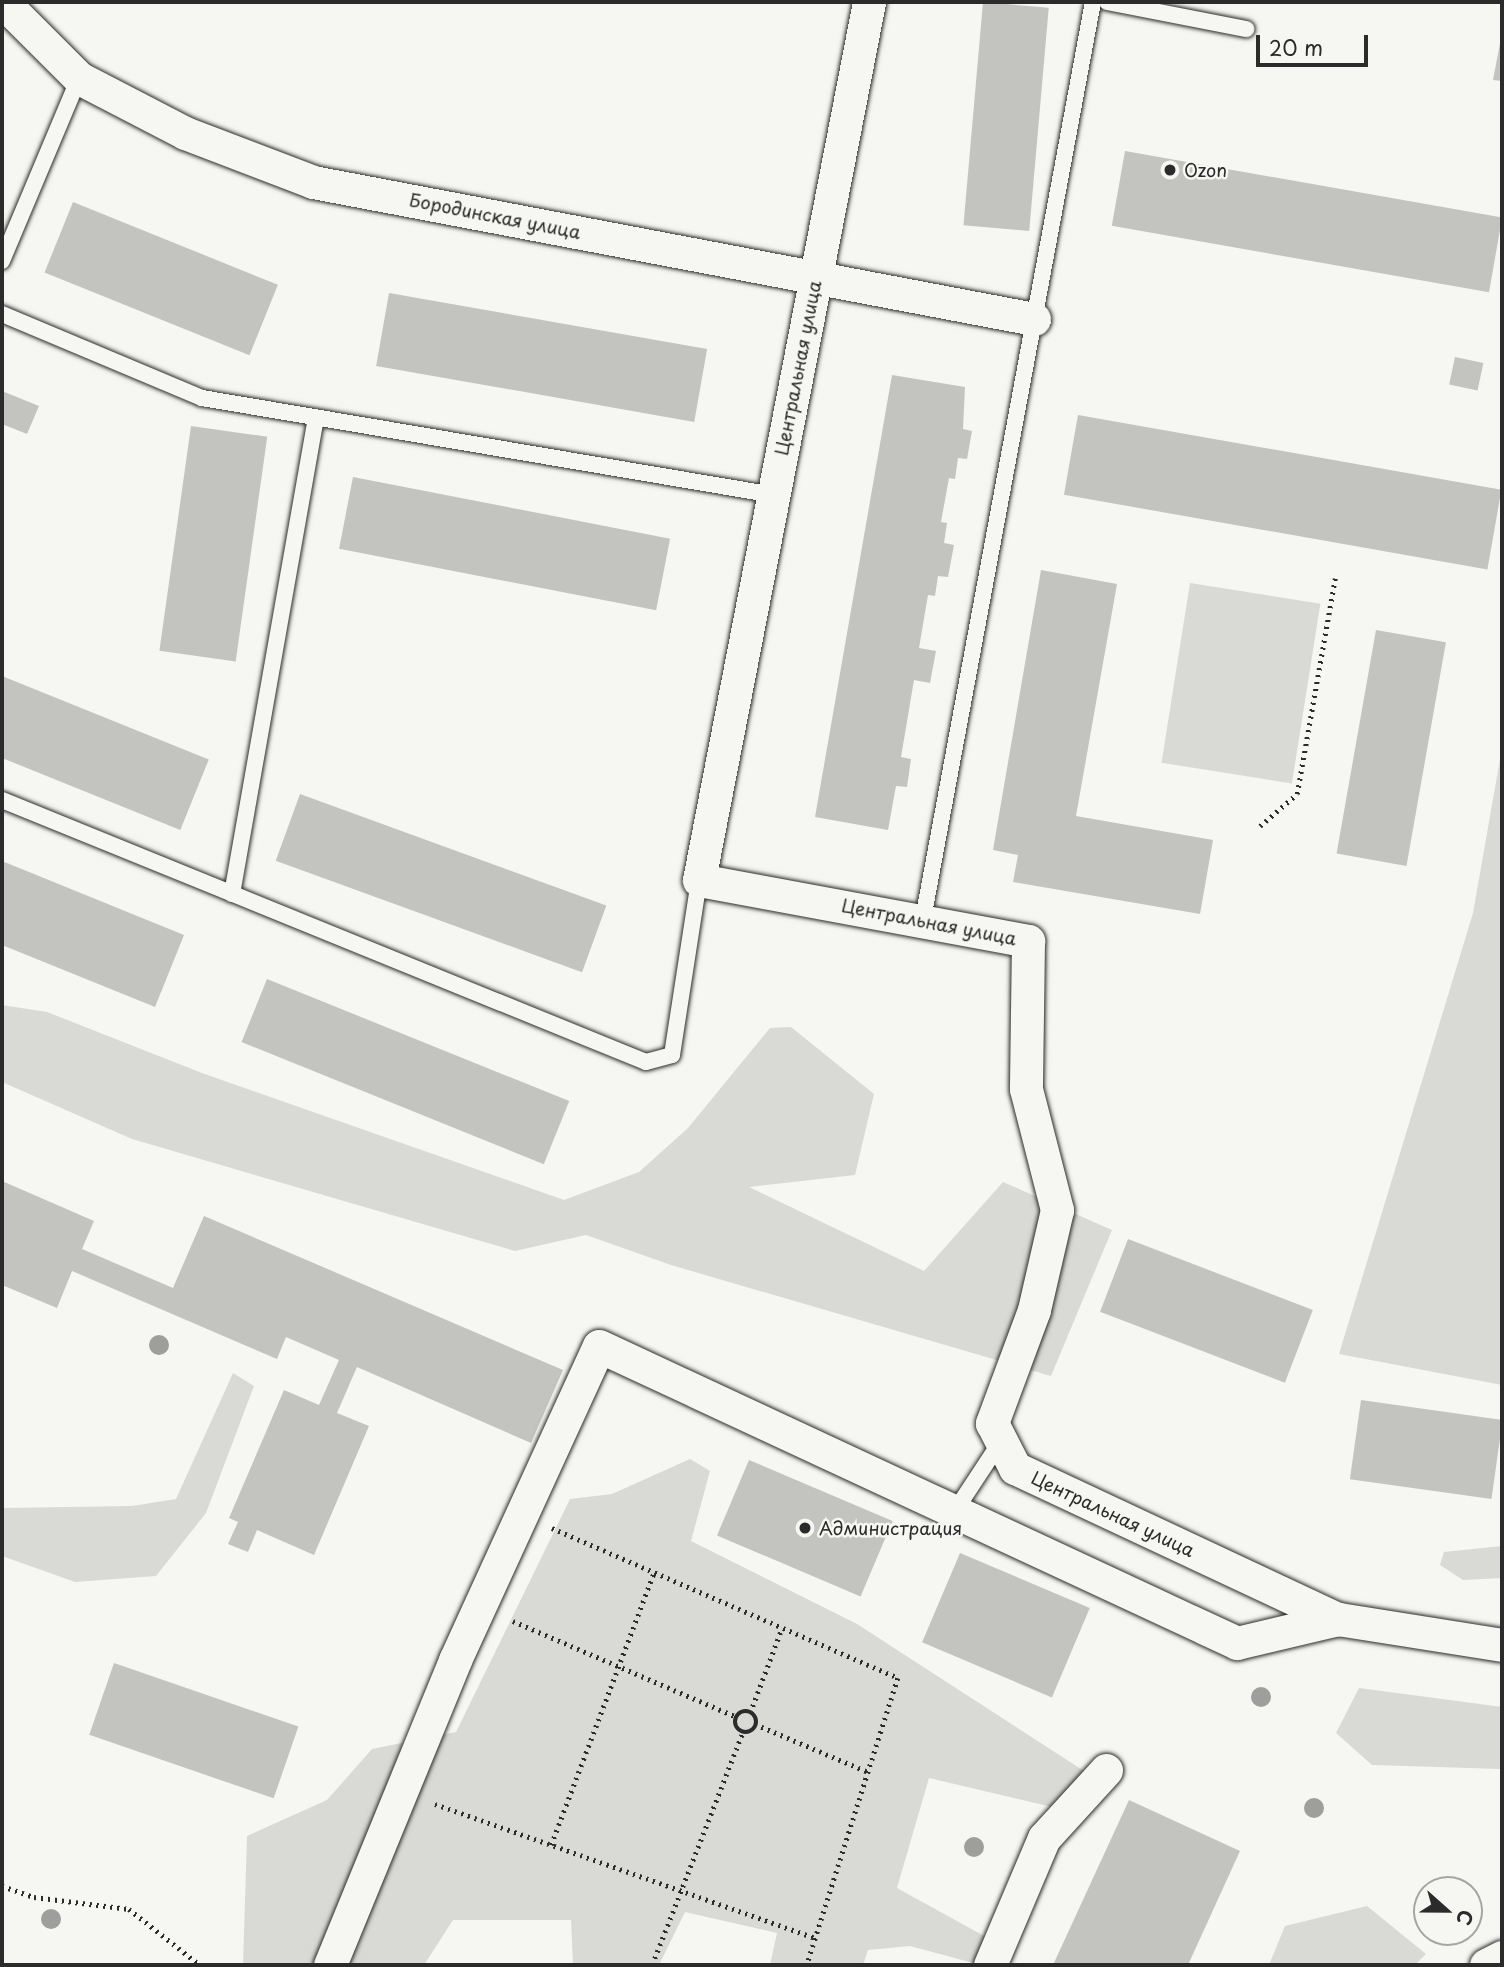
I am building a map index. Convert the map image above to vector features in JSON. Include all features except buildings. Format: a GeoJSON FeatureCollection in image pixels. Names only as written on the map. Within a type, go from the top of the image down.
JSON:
{"type":"FeatureCollection","features":[{"type":"Feature","properties":{"kind":"street","name":"Бородинская улица"},"geometry":{"type":"LineString","coordinates":[[3,2],[79,78],[185,133],[313,182],[1034,319]]}},
{"type":"Feature","properties":{"kind":"street","name":"Центральная улица"},"geometry":{"type":"LineString","coordinates":[[869,2],[699,880],[923,919],[1028,941],[1026,1089],[1057,1210],[1034,1310],[992,1423],[1015,1468],[1338,1619],[1502,1645]]}},
{"type":"Feature","properties":{"kind":"street"},"geometry":{"type":"LineString","coordinates":[[330,1965],[479,1607],[599,1346],[1237,1643],[1338,1619]]}},
{"type":"Feature","properties":{"kind":"street"},"geometry":{"type":"LineString","coordinates":[[990,1965],[1044,1838],[1106,1770]]}},
{"type":"Feature","properties":{"kind":"street"},"geometry":{"type":"LineString","coordinates":[[1486,1965],[1502,1957]]}},
{"type":"Feature","properties":{"kind":"lane"},"geometry":{"type":"LineString","coordinates":[[923,919],[1093,2]]}},
{"type":"Feature","properties":{"kind":"lane"},"geometry":{"type":"LineString","coordinates":[[1107,2],[1246,29]]}},
{"type":"Feature","properties":{"kind":"lane"},"geometry":{"type":"LineString","coordinates":[[2,261],[79,78]]}},
{"type":"Feature","properties":{"kind":"lane"},"geometry":{"type":"LineString","coordinates":[[2,314],[202,398],[774,495]]}},
{"type":"Feature","properties":{"kind":"lane"},"geometry":{"type":"LineString","coordinates":[[232,894],[316,418]]}},
{"type":"Feature","properties":{"kind":"lane"},"geometry":{"type":"LineString","coordinates":[[2,800],[646,1062],[672,1055],[699,880]]}},
{"type":"Feature","properties":{"kind":"lane"},"geometry":{"type":"LineString","coordinates":[[955,1511],[1001,1441]]}},
{"type":"Feature","properties":{"kind":"path"},"geometry":{"type":"LineString","coordinates":[[1261,826],[1297,794],[1335,578]]}},
{"type":"Feature","properties":{"kind":"path"},"geometry":{"type":"LineString","coordinates":[[521,1515],[898,1678],[807,1965]]}},
{"type":"Feature","properties":{"kind":"path"},"geometry":{"type":"LineString","coordinates":[[551,1844],[654,1572]]}},
{"type":"Feature","properties":{"kind":"path"},"geometry":{"type":"LineString","coordinates":[[479,1607],[737,1717]]}},
{"type":"Feature","properties":{"kind":"path"},"geometry":{"type":"LineString","coordinates":[[750,1713],[782,1628]]}},
{"type":"Feature","properties":{"kind":"path"},"geometry":{"type":"LineString","coordinates":[[740,1709],[758,1716],[750,1735],[733,1728],[737,1717],[740,1709]]}},
{"type":"Feature","properties":{"kind":"path"},"geometry":{"type":"LineString","coordinates":[[755,1724],[868,1772]]}},
{"type":"Feature","properties":{"kind":"path"},"geometry":{"type":"LineString","coordinates":[[652,1965],[743,1732]]}},
{"type":"Feature","properties":{"kind":"path"},"geometry":{"type":"LineString","coordinates":[[401,1792],[816,1938]]}},
{"type":"Feature","properties":{"kind":"path"},"geometry":{"type":"LineString","coordinates":[[2,1886],[34,1897],[129,1909],[200,1965]]}},
{"type":"Feature","properties":{"kind":"shaded area"},"geometry":{"type":"Polygon","coordinates":[[[1190,583],[1320,604],[1292,783],[1162,763],[1190,583]]]}},
{"type":"Feature","properties":{"kind":"shaded area"},"geometry":{"type":"Polygon","coordinates":[[[1502,748],[1502,1385],[1339,1354],[1473,913],[1502,748]]]}},
{"type":"Feature","properties":{"kind":"shaded area"},"geometry":{"type":"Polygon","coordinates":[[[2,1005],[47,1012],[202,1073],[564,1200],[639,1172],[688,1128],[770,1028],[791,1027],[874,1094],[855,1175],[749,1187],[924,1271],[1003,1182],[1112,1230],[1051,1376],[671,1265],[586,1235],[515,1251],[132,1139],[2,1082],[2,1005]]]}},
{"type":"Feature","properties":{"kind":"shaded area"},"geometry":{"type":"Polygon","coordinates":[[[233,1373],[254,1386],[206,1513],[156,1576],[75,1582],[2,1556],[2,1508],[132,1506],[176,1499],[233,1373]]]}},
{"type":"Feature","properties":{"kind":"shaded area"},"geometry":{"type":"Polygon","coordinates":[[[690,1459],[710,1471],[691,1541],[857,1624],[1084,1771],[1082,1814],[929,1778],[897,1888],[995,1942],[977,1964],[910,1946],[868,1950],[863,1965],[770,1965],[777,1933],[685,1912],[659,1965],[573,1965],[571,1920],[453,1920],[424,1965],[243,1965],[247,1836],[327,1800],[372,1749],[456,1732],[570,1499],[612,1494],[690,1459]]]}},
{"type":"Feature","properties":{"kind":"shaded area"},"geometry":{"type":"Polygon","coordinates":[[[1502,1546],[1502,1578],[1463,1580],[1440,1565],[1444,1552],[1502,1546]]]}},
{"type":"Feature","properties":{"kind":"shaded area"},"geometry":{"type":"Polygon","coordinates":[[[1359,1688],[1502,1707],[1502,1769],[1372,1765],[1336,1733],[1359,1688]]]}},
{"type":"Feature","properties":{"kind":"shaded area"},"geometry":{"type":"Polygon","coordinates":[[[1367,1906],[1426,1954],[1415,1965],[1269,1965],[1285,1926],[1367,1906]]]}},
{"type":"Feature","properties":{"kind":"place","name":"Ozon"},"geometry":{"type":"Point","coordinates":[1170,170]}},
{"type":"Feature","properties":{"kind":"place","name":"Администрация"},"geometry":{"type":"Point","coordinates":[805,1528]}}]}
